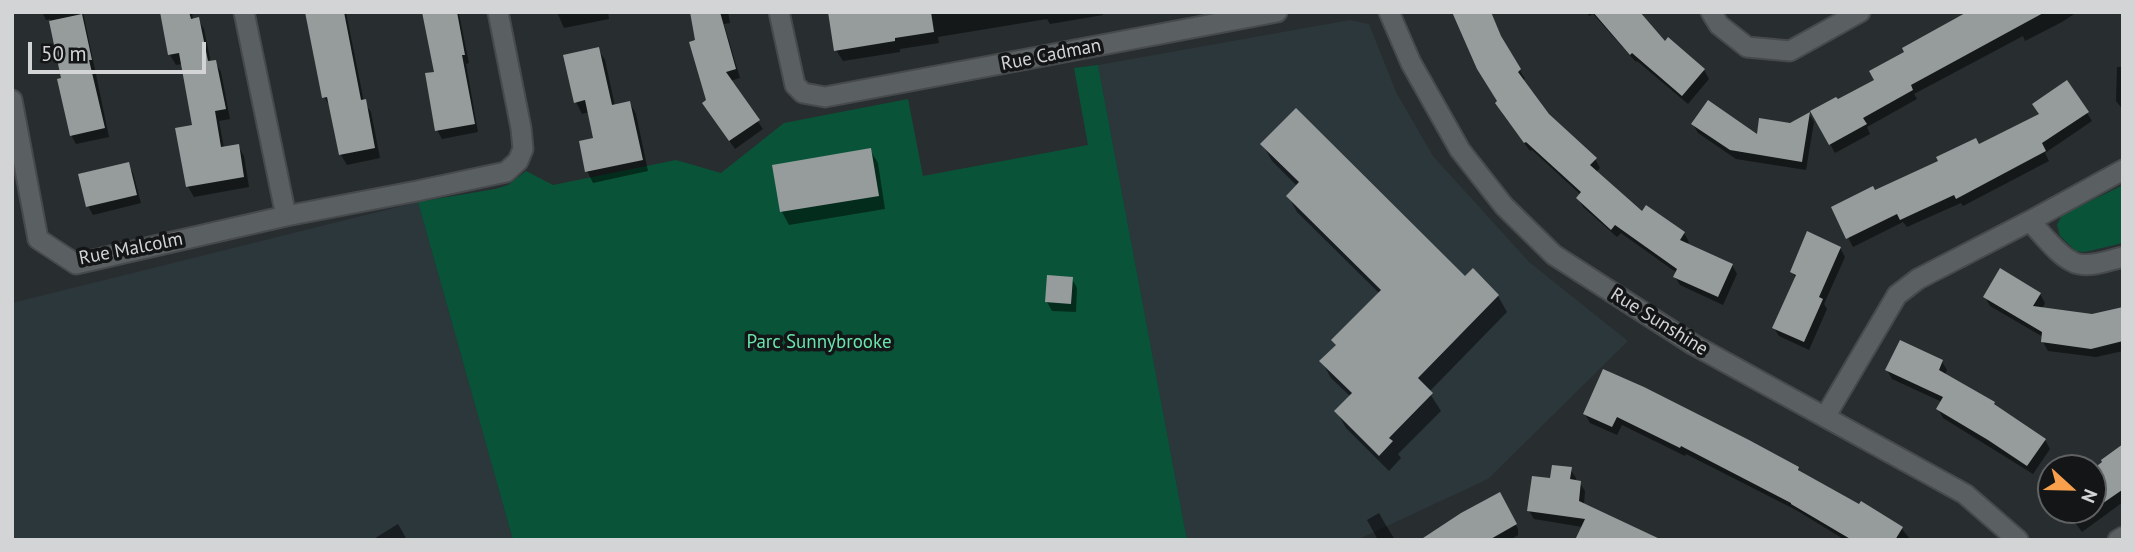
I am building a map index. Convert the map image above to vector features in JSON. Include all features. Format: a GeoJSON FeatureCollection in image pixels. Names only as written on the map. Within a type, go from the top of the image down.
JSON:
{"type":"FeatureCollection","features":[{"type":"Feature","properties":{"kind":"street"},"geometry":{"type":"LineString","coordinates":[[244,12],[286,216]]}},
{"type":"Feature","properties":{"kind":"street","name":"Rue Malcolm"},"geometry":{"type":"LineString","coordinates":[[12,100],[38,239],[76,264],[286,216],[506,172],[518,162],[523,149],[498,12]]}},
{"type":"Feature","properties":{"kind":"street","name":"Rue Cadman"},"geometry":{"type":"LineString","coordinates":[[779,12],[795,85],[803,93],[825,97],[1277,12]]}},
{"type":"Feature","properties":{"kind":"street","name":"Rue Sunshine"},"geometry":{"type":"LineString","coordinates":[[1389,12],[1411,63],[1460,150],[1504,206],[1554,255],[1694,345],[1965,494],[2018,540]]}},
{"type":"Feature","properties":{"kind":"street"},"geometry":{"type":"LineString","coordinates":[[1711,12],[1719,25],[1746,47],[1790,51],[1860,12]]}},
{"type":"Feature","properties":{"kind":"street"},"geometry":{"type":"LineString","coordinates":[[1825,417],[1897,295],[1918,279],[2123,170]]}},
{"type":"Feature","properties":{"kind":"street"},"geometry":{"type":"LineString","coordinates":[[2030,221],[2064,256],[2079,264],[2097,264],[2123,257]]}},
{"type":"Feature","properties":{"kind":"shaded area"},"geometry":{"type":"Polygon","coordinates":[[[1350,20],[1369,24],[1396,92],[1433,156],[1529,262],[1628,341],[1488,479],[1357,540],[1187,540],[1098,65],[1350,20]]]}},
{"type":"Feature","properties":{"kind":"shaded area"},"geometry":{"type":"Polygon","coordinates":[[[418,202],[513,540],[12,540],[12,303],[418,202]]]}},
{"type":"Feature","properties":{"kind":"green space","name":"Parc Sunnybrooke"},"geometry":{"type":"Polygon","coordinates":[[[1098,65],[1187,540],[513,540],[418,202],[495,189],[508,185],[526,171],[553,185],[676,160],[721,173],[784,123],[908,99],[923,176],[1088,145],[1074,68],[1098,65]]]}},
{"type":"Feature","properties":{"kind":"green space"},"geometry":{"type":"Polygon","coordinates":[[[2123,185],[2123,243],[2085,252],[2076,251],[2060,236],[2057,225],[2062,215],[2123,185]]]}},
{"type":"Feature","properties":{"kind":"building"},"geometry":{"type":"Polygon","coordinates":[[[160,12],[189,12],[191,19],[199,17],[208,61],[216,60],[226,109],[215,111],[221,147],[239,144],[244,177],[186,187],[175,128],[192,125],[179,53],[168,55],[160,12]]]}},
{"type":"Feature","properties":{"kind":"building"},"geometry":{"type":"Polygon","coordinates":[[[305,12],[344,12],[361,100],[366,99],[375,148],[339,155],[327,97],[322,98],[305,12]]]}},
{"type":"Feature","properties":{"kind":"building"},"geometry":{"type":"Polygon","coordinates":[[[422,12],[457,12],[475,124],[435,131],[425,73],[434,72],[422,12]]]}},
{"type":"Feature","properties":{"kind":"building"},"geometry":{"type":"Polygon","coordinates":[[[690,12],[720,12],[736,69],[726,72],[760,120],[729,141],[702,103],[706,100],[689,42],[695,40],[690,12]]]}},
{"type":"Feature","properties":{"kind":"building"},"geometry":{"type":"Polygon","coordinates":[[[828,12],[931,12],[934,32],[834,51],[828,12]]]}},
{"type":"Feature","properties":{"kind":"building"},"geometry":{"type":"Polygon","coordinates":[[[1452,12],[1491,12],[1501,36],[1521,69],[1518,72],[1549,114],[1597,158],[1590,165],[1642,211],[1646,205],[1685,232],[1680,240],[1733,264],[1718,297],[1673,277],[1677,269],[1615,225],[1611,230],[1576,198],[1581,192],[1524,143],[1495,103],[1497,101],[1477,69],[1452,12]]]}},
{"type":"Feature","properties":{"kind":"building"},"geometry":{"type":"Polygon","coordinates":[[[1593,12],[1640,12],[1665,41],[1668,37],[1705,69],[1682,96],[1632,53],[1630,55],[1593,12]]]}},
{"type":"Feature","properties":{"kind":"building"},"geometry":{"type":"Polygon","coordinates":[[[1967,12],[2045,12],[1911,85],[1913,90],[1863,118],[1867,124],[1829,145],[1810,111],[1874,80],[1869,71],[1904,52],[1902,48],[1967,12]]]}},
{"type":"Feature","properties":{"kind":"building"},"geometry":{"type":"Polygon","coordinates":[[[82,14],[92,60],[89,60],[105,128],[70,136],[57,79],[61,78],[49,21],[82,14]]]}},
{"type":"Feature","properties":{"kind":"building"},"geometry":{"type":"Polygon","coordinates":[[[599,47],[612,105],[630,101],[643,160],[585,172],[579,141],[593,138],[585,100],[574,103],[563,55],[599,47]]]}},
{"type":"Feature","properties":{"kind":"building"},"geometry":{"type":"Polygon","coordinates":[[[2067,80],[2089,112],[2042,143],[2046,151],[1956,199],[1954,195],[1900,220],[1897,214],[1846,239],[1831,207],[1873,186],[1875,190],[1938,161],[1936,157],[1976,138],[1979,144],[2039,114],[2032,104],[2067,80]]]}},
{"type":"Feature","properties":{"kind":"building"},"geometry":{"type":"Polygon","coordinates":[[[1708,100],[1757,134],[1759,118],[1790,123],[1810,112],[1802,162],[1730,150],[1691,124],[1708,100]]]}},
{"type":"Feature","properties":{"kind":"building"},"geometry":{"type":"Polygon","coordinates":[[[1296,108],[1465,276],[1473,268],[1499,295],[1418,378],[1433,393],[1389,438],[1393,441],[1379,456],[1334,411],[1352,393],[1319,361],[1336,345],[1331,340],[1381,290],[1286,196],[1299,182],[1260,144],[1296,108]]]}},
{"type":"Feature","properties":{"kind":"building"},"geometry":{"type":"Polygon","coordinates":[[[871,148],[879,196],[780,212],[772,165],[871,148]]]}},
{"type":"Feature","properties":{"kind":"building"},"geometry":{"type":"Polygon","coordinates":[[[129,162],[137,195],[86,207],[78,174],[129,162]]]}},
{"type":"Feature","properties":{"kind":"building"},"geometry":{"type":"Polygon","coordinates":[[[1807,231],[1841,247],[1819,297],[1823,299],[1804,342],[1772,328],[1796,275],[1790,272],[1807,231]]]}},
{"type":"Feature","properties":{"kind":"building"},"geometry":{"type":"Polygon","coordinates":[[[2000,268],[2041,293],[2033,306],[2092,314],[2123,307],[2123,341],[2091,349],[2041,342],[2042,332],[1983,297],[2000,268]]]}},
{"type":"Feature","properties":{"kind":"building"},"geometry":{"type":"Polygon","coordinates":[[[1047,275],[1073,277],[1071,304],[1045,302],[1047,275]]]}},
{"type":"Feature","properties":{"kind":"building"},"geometry":{"type":"Polygon","coordinates":[[[1900,340],[1943,360],[1939,370],[1995,402],[1994,404],[2046,439],[2027,466],[1936,409],[1943,397],[1885,370],[1900,340]]]}},
{"type":"Feature","properties":{"kind":"building"},"geometry":{"type":"Polygon","coordinates":[[[1603,369],[1749,440],[1903,527],[1895,540],[1852,540],[1791,503],[1681,446],[1680,448],[1617,417],[1612,427],[1583,414],[1603,369]]]}},
{"type":"Feature","properties":{"kind":"building"},"geometry":{"type":"Polygon","coordinates":[[[2123,444],[2123,492],[2122,490],[2107,500],[2107,456],[2123,444]]]}},
{"type":"Feature","properties":{"kind":"building"},"geometry":{"type":"Polygon","coordinates":[[[1552,465],[1572,467],[1570,479],[1581,481],[1579,501],[1662,540],[1575,540],[1585,519],[1527,511],[1532,476],[1550,478],[1552,465]]]}},
{"type":"Feature","properties":{"kind":"building"},"geometry":{"type":"Polygon","coordinates":[[[1500,492],[1517,524],[1489,540],[1420,540],[1461,513],[1500,492]]]}}]}
